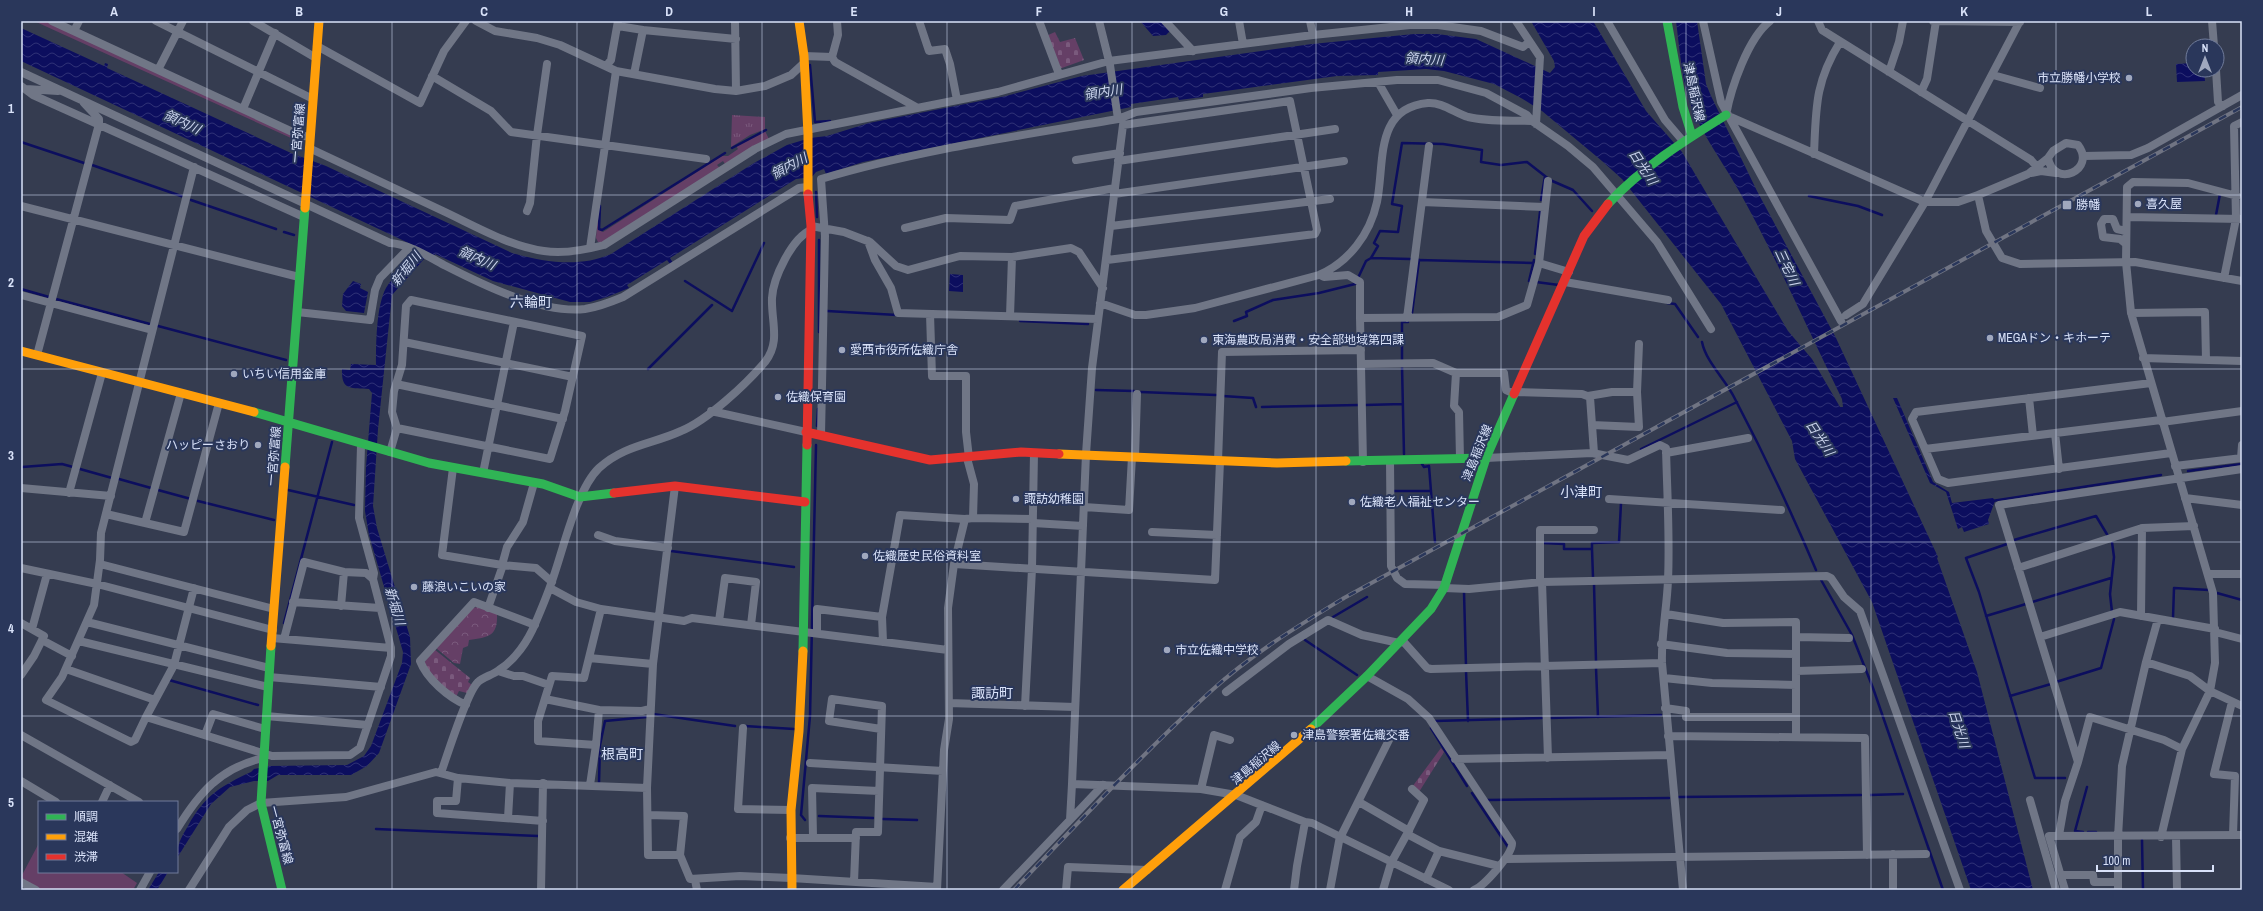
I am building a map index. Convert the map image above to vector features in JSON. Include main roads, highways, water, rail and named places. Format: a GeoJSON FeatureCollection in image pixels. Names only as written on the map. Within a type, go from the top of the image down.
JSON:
{"type":"FeatureCollection","features":[{"type":"Feature","properties":{"kind":"water"},"geometry":{"type":"Polygon","coordinates":[[[1140,21],[1160,21],[1170,31],[1166,35],[1153,36],[1140,21]]]}},
{"type":"Feature","properties":{"kind":"water"},"geometry":{"type":"Polygon","coordinates":[[[1531,21],[1593,21],[1646,111],[1682,152],[1788,331],[1812,359],[1840,407],[1843,407],[1842,399],[1766,242],[1739,191],[1703,131],[1691,106],[1683,75],[1676,21],[1697,21],[1706,84],[1711,96],[1757,191],[1836,338],[1938,557],[1937,558],[1977,672],[2033,890],[1971,890],[1872,602],[1795,459],[1792,441],[1721,304],[1622,179],[1542,111],[1494,84],[1444,71],[1426,69],[1378,72],[1378,75],[1337,76],[1203,94],[1203,97],[1179,100],[1178,97],[1131,104],[1131,107],[863,162],[826,174],[824,169],[816,172],[812,177],[796,179],[670,258],[673,263],[670,264],[667,260],[627,285],[629,288],[590,302],[570,302],[493,281],[435,254],[433,258],[425,258],[392,295],[378,429],[373,506],[377,528],[410,637],[411,664],[379,753],[367,766],[351,775],[278,775],[268,781],[254,781],[230,787],[211,804],[178,856],[180,841],[194,816],[207,799],[222,787],[254,769],[269,766],[347,765],[364,756],[371,746],[402,663],[403,652],[369,535],[365,511],[366,467],[372,393],[369,389],[352,388],[345,385],[342,376],[342,369],[350,370],[351,364],[376,365],[377,326],[380,305],[386,288],[407,264],[414,253],[415,246],[21,61],[21,28],[104,66],[105,63],[108,64],[107,68],[291,153],[326,166],[512,253],[536,259],[562,262],[587,261],[611,254],[754,163],[787,145],[810,138],[827,136],[869,123],[1006,96],[1082,76],[1312,44],[1414,34],[1437,34],[1476,39],[1550,73],[1555,67],[1554,61],[1531,21]]]}},
{"type":"Feature","properties":{"kind":"water"},"geometry":{"type":"Polygon","coordinates":[[[2185,63],[2185,78],[2205,78],[2205,81],[2177,82],[2176,64],[2185,63]]]}},
{"type":"Feature","properties":{"kind":"water"},"geometry":{"type":"Polygon","coordinates":[[[950,274],[963,275],[963,292],[949,291],[950,274]]]}},
{"type":"Feature","properties":{"kind":"water"},"geometry":{"type":"Polygon","coordinates":[[[353,281],[361,284],[360,288],[368,292],[364,313],[346,311],[342,306],[343,294],[353,281]]]}},
{"type":"Feature","properties":{"kind":"water"},"geometry":{"type":"Polygon","coordinates":[[[1893,398],[1897,398],[1933,482],[1949,492],[1952,503],[1993,498],[1995,501],[1988,520],[1989,524],[1964,532],[1962,527],[1958,529],[1946,492],[1930,483],[1893,398]]]}},
{"type":"Feature","properties":{"kind":"water"},"geometry":{"type":"Polygon","coordinates":[[[158,873],[167,873],[157,890],[148,890],[158,873]]]}},
{"type":"Feature","properties":{"kind":"waterway"},"geometry":{"type":"LineString","coordinates":[[810,65],[815,122],[830,121]]}},
{"type":"Feature","properties":{"kind":"waterway"},"geometry":{"type":"LineString","coordinates":[[732,148],[766,130]]}},
{"type":"Feature","properties":{"kind":"waterway"},"geometry":{"type":"LineString","coordinates":[[21,142],[84,163]]}},
{"type":"Feature","properties":{"kind":"waterway"},"geometry":{"type":"LineString","coordinates":[[1371,258],[1378,246],[1374,243],[1380,231],[1398,232],[1402,206],[1392,204],[1402,143],[1443,144],[1482,150],[1481,162],[1501,165],[1527,162],[1550,180],[1573,190],[1592,211]]}},
{"type":"Feature","properties":{"kind":"waterway"},"geometry":{"type":"LineString","coordinates":[[600,206],[599,229],[602,230],[725,153]]}},
{"type":"Feature","properties":{"kind":"waterway"},"geometry":{"type":"LineString","coordinates":[[92,165],[184,197]]}},
{"type":"Feature","properties":{"kind":"waterway"},"geometry":{"type":"LineString","coordinates":[[1541,200],[1545,176]]}},
{"type":"Feature","properties":{"kind":"waterway"},"geometry":{"type":"LineString","coordinates":[[816,192],[817,217]]}},
{"type":"Feature","properties":{"kind":"waterway"},"geometry":{"type":"LineString","coordinates":[[2216,215],[2220,194]]}},
{"type":"Feature","properties":{"kind":"waterway"},"geometry":{"type":"LineString","coordinates":[[1809,196],[1858,206],[1882,215]]}},
{"type":"Feature","properties":{"kind":"waterway"},"geometry":{"type":"LineString","coordinates":[[191,200],[276,229]]}},
{"type":"Feature","properties":{"kind":"waterway"},"geometry":{"type":"LineString","coordinates":[[1535,254],[1540,212]]}},
{"type":"Feature","properties":{"kind":"waterway"},"geometry":{"type":"LineString","coordinates":[[284,232],[294,235]]}},
{"type":"Feature","properties":{"kind":"waterway"},"geometry":{"type":"LineString","coordinates":[[819,240],[819,332]]}},
{"type":"Feature","properties":{"kind":"waterway"},"geometry":{"type":"LineString","coordinates":[[685,281],[732,311],[764,243]]}},
{"type":"Feature","properties":{"kind":"waterway"},"geometry":{"type":"LineString","coordinates":[[1358,278],[1366,261],[1371,258],[1410,259]]}},
{"type":"Feature","properties":{"kind":"waterway"},"geometry":{"type":"LineString","coordinates":[[1418,260],[1533,263]]}},
{"type":"Feature","properties":{"kind":"waterway"},"geometry":{"type":"LineString","coordinates":[[1412,313],[1419,260]]}},
{"type":"Feature","properties":{"kind":"waterway"},"geometry":{"type":"LineString","coordinates":[[1529,281],[1534,260]]}},
{"type":"Feature","properties":{"kind":"waterway"},"geometry":{"type":"LineString","coordinates":[[1234,321],[1247,316],[1246,312],[1273,300],[1319,293],[1355,284],[1356,282]]}},
{"type":"Feature","properties":{"kind":"waterway"},"geometry":{"type":"LineString","coordinates":[[1536,282],[1559,285]]}},
{"type":"Feature","properties":{"kind":"waterway"},"geometry":{"type":"LineString","coordinates":[[21,289],[49,297]]}},
{"type":"Feature","properties":{"kind":"waterway"},"geometry":{"type":"LineString","coordinates":[[56,299],[150,324]]}},
{"type":"Feature","properties":{"kind":"waterway"},"geometry":{"type":"LineString","coordinates":[[1667,303],[1675,304],[1698,337]]}},
{"type":"Feature","properties":{"kind":"waterway"},"geometry":{"type":"LineString","coordinates":[[648,369],[712,305]]}},
{"type":"Feature","properties":{"kind":"waterway"},"geometry":{"type":"LineString","coordinates":[[827,311],[897,315]]}},
{"type":"Feature","properties":{"kind":"waterway"},"geometry":{"type":"LineString","coordinates":[[1020,321],[1088,324]]}},
{"type":"Feature","properties":{"kind":"waterway"},"geometry":{"type":"LineString","coordinates":[[1402,361],[1402,322],[1408,322]]}},
{"type":"Feature","properties":{"kind":"waterway"},"geometry":{"type":"LineString","coordinates":[[158,326],[286,360]]}},
{"type":"Feature","properties":{"kind":"waterway"},"geometry":{"type":"LineString","coordinates":[[1702,342],[1707,356],[1730,390],[1756,440],[1787,504],[1816,570]]}},
{"type":"Feature","properties":{"kind":"waterway"},"geometry":{"type":"LineString","coordinates":[[1402,366],[1404,454]]}},
{"type":"Feature","properties":{"kind":"waterway"},"geometry":{"type":"LineString","coordinates":[[1096,390],[1134,391]]}},
{"type":"Feature","properties":{"kind":"waterway"},"geometry":{"type":"LineString","coordinates":[[1141,392],[1216,395]]}},
{"type":"Feature","properties":{"kind":"waterway"},"geometry":{"type":"LineString","coordinates":[[1223,396],[1253,398],[1256,407]]}},
{"type":"Feature","properties":{"kind":"waterway"},"geometry":{"type":"LineString","coordinates":[[1641,449],[1737,402]]}},
{"type":"Feature","properties":{"kind":"waterway"},"geometry":{"type":"LineString","coordinates":[[1365,405],[1403,404]]}},
{"type":"Feature","properties":{"kind":"waterway"},"geometry":{"type":"LineString","coordinates":[[1262,407],[1359,405]]}},
{"type":"Feature","properties":{"kind":"waterway"},"geometry":{"type":"LineString","coordinates":[[817,426],[818,409]]}},
{"type":"Feature","properties":{"kind":"waterway"},"geometry":{"type":"LineString","coordinates":[[284,623],[332,442]]}},
{"type":"Feature","properties":{"kind":"waterway"},"geometry":{"type":"LineString","coordinates":[[805,820],[801,815],[810,716],[816,445]]}},
{"type":"Feature","properties":{"kind":"waterway"},"geometry":{"type":"LineString","coordinates":[[22,467],[62,464],[73,467]]}},
{"type":"Feature","properties":{"kind":"waterway"},"geometry":{"type":"LineString","coordinates":[[1422,464],[1424,467],[1429,466],[1435,542]]}},
{"type":"Feature","properties":{"kind":"waterway"},"geometry":{"type":"LineString","coordinates":[[2188,471],[2242,464]]}},
{"type":"Feature","properties":{"kind":"waterway"},"geometry":{"type":"LineString","coordinates":[[80,469],[112,478]]}},
{"type":"Feature","properties":{"kind":"waterway"},"geometry":{"type":"LineString","coordinates":[[1992,501],[2161,475]]}},
{"type":"Feature","properties":{"kind":"waterway"},"geometry":{"type":"LineString","coordinates":[[119,479],[151,488]]}},
{"type":"Feature","properties":{"kind":"waterway"},"geometry":{"type":"LineString","coordinates":[[158,490],[191,499]]}},
{"type":"Feature","properties":{"kind":"waterway"},"geometry":{"type":"LineString","coordinates":[[288,490],[354,505]]}},
{"type":"Feature","properties":{"kind":"waterway"},"geometry":{"type":"LineString","coordinates":[[1394,491],[1431,491]]}},
{"type":"Feature","properties":{"kind":"waterway"},"geometry":{"type":"LineString","coordinates":[[198,501],[274,520]]}},
{"type":"Feature","properties":{"kind":"waterway"},"geometry":{"type":"LineString","coordinates":[[1592,549],[1592,543],[1619,542],[1621,503]]}},
{"type":"Feature","properties":{"kind":"waterway"},"geometry":{"type":"LineString","coordinates":[[2014,540],[2096,516],[2108,536]]}},
{"type":"Feature","properties":{"kind":"waterway"},"geometry":{"type":"LineString","coordinates":[[2112,542],[2114,557],[2110,594],[2112,612]]}},
{"type":"Feature","properties":{"kind":"waterway"},"geometry":{"type":"LineString","coordinates":[[1543,543],[1564,544],[1564,549],[1592,549],[1593,577]]}},
{"type":"Feature","properties":{"kind":"waterway"},"geometry":{"type":"LineString","coordinates":[[2007,544],[1966,558],[1979,592],[2035,778],[2065,778]]}},
{"type":"Feature","properties":{"kind":"waterway"},"geometry":{"type":"LineString","coordinates":[[671,551],[794,567]]}},
{"type":"Feature","properties":{"kind":"waterway"},"geometry":{"type":"LineString","coordinates":[[1820,578],[1852,635],[1873,688],[1943,890]]}},
{"type":"Feature","properties":{"kind":"waterway"},"geometry":{"type":"LineString","coordinates":[[2032,602],[2111,578]]}},
{"type":"Feature","properties":{"kind":"waterway"},"geometry":{"type":"LineString","coordinates":[[1594,584],[1596,661]]}},
{"type":"Feature","properties":{"kind":"waterway"},"geometry":{"type":"LineString","coordinates":[[2173,618],[2174,588],[2209,590]]}},
{"type":"Feature","properties":{"kind":"waterway"},"geometry":{"type":"LineString","coordinates":[[1464,592],[1466,666]]}},
{"type":"Feature","properties":{"kind":"waterway"},"geometry":{"type":"LineString","coordinates":[[2217,593],[2242,600]]}},
{"type":"Feature","properties":{"kind":"waterway"},"geometry":{"type":"LineString","coordinates":[[1333,617],[1367,597]]}},
{"type":"Feature","properties":{"kind":"waterway"},"geometry":{"type":"LineString","coordinates":[[1986,616],[2026,604]]}},
{"type":"Feature","properties":{"kind":"waterway"},"geometry":{"type":"LineString","coordinates":[[2056,682],[2101,668],[2114,619]]}},
{"type":"Feature","properties":{"kind":"waterway"},"geometry":{"type":"LineString","coordinates":[[1305,640],[1357,675]]}},
{"type":"Feature","properties":{"kind":"waterway"},"geometry":{"type":"LineString","coordinates":[[1596,668],[1598,717]]}},
{"type":"Feature","properties":{"kind":"waterway"},"geometry":{"type":"LineString","coordinates":[[1466,671],[1468,721]]}},
{"type":"Feature","properties":{"kind":"waterway"},"geometry":{"type":"LineString","coordinates":[[169,680],[258,705]]}},
{"type":"Feature","properties":{"kind":"waterway"},"geometry":{"type":"LineString","coordinates":[[2010,696],[2051,684]]}},
{"type":"Feature","properties":{"kind":"waterway"},"geometry":{"type":"LineString","coordinates":[[653,714],[735,726]]}},
{"type":"Feature","properties":{"kind":"waterway"},"geometry":{"type":"LineString","coordinates":[[1550,718],[1661,715]]}},
{"type":"Feature","properties":{"kind":"waterway"},"geometry":{"type":"LineString","coordinates":[[599,783],[600,745],[605,721],[647,717]]}},
{"type":"Feature","properties":{"kind":"waterway"},"geometry":{"type":"LineString","coordinates":[[1435,721],[1542,718]]}},
{"type":"Feature","properties":{"kind":"waterway"},"geometry":{"type":"LineString","coordinates":[[745,726],[794,729]]}},
{"type":"Feature","properties":{"kind":"waterway"},"geometry":{"type":"LineString","coordinates":[[1431,728],[1467,786]]}},
{"type":"Feature","properties":{"kind":"waterway"},"geometry":{"type":"LineString","coordinates":[[2083,832],[2075,831],[2087,787]]}},
{"type":"Feature","properties":{"kind":"waterway"},"geometry":{"type":"LineString","coordinates":[[1472,793],[1508,847]]}},
{"type":"Feature","properties":{"kind":"waterway"},"geometry":{"type":"LineString","coordinates":[[1870,795],[1903,794]]}},
{"type":"Feature","properties":{"kind":"waterway"},"geometry":{"type":"LineString","coordinates":[[1678,797],[1861,795]]}},
{"type":"Feature","properties":{"kind":"waterway"},"geometry":{"type":"LineString","coordinates":[[1486,800],[1669,798]]}},
{"type":"Feature","properties":{"kind":"waterway"},"geometry":{"type":"LineString","coordinates":[[819,816],[873,818]]}},
{"type":"Feature","properties":{"kind":"waterway"},"geometry":{"type":"LineString","coordinates":[[883,819],[917,820]]}},
{"type":"Feature","properties":{"kind":"waterway"},"geometry":{"type":"LineString","coordinates":[[376,829],[538,836]]}},
{"type":"Feature","properties":{"kind":"waterway"},"geometry":{"type":"LineString","coordinates":[[2088,832],[2096,832]]}},
{"type":"Feature","properties":{"kind":"waterway"},"geometry":{"type":"LineString","coordinates":[[2142,840],[2143,890]]}},
{"type":"Feature","properties":{"kind":"railway"},"geometry":{"type":"LineString","coordinates":[[1014,890],[1110,789],[1210,692],[1225,678],[1258,653],[1292,630],[1344,598],[2242,107]]}},
{"type":"Feature","properties":{"kind":"place","name":"市立勝幡小学校"},"geometry":{"type":"Point","coordinates":[2129,78]}},
{"type":"Feature","properties":{"kind":"place","name":"喜久屋"},"geometry":{"type":"Point","coordinates":[2138,204]}},
{"type":"Feature","properties":{"kind":"place","name":"勝幡"},"geometry":{"type":"Point","coordinates":[2067,205]}},
{"type":"Feature","properties":{"kind":"place","name":"MEGAドン・キホーテ"},"geometry":{"type":"Point","coordinates":[1990,338]}},
{"type":"Feature","properties":{"kind":"place","name":"東海農政局消費・安全部地域第四課"},"geometry":{"type":"Point","coordinates":[1204,340]}},
{"type":"Feature","properties":{"kind":"place","name":"愛西市役所佐織庁舎"},"geometry":{"type":"Point","coordinates":[842,350]}},
{"type":"Feature","properties":{"kind":"place","name":"いちい信用金庫"},"geometry":{"type":"Point","coordinates":[234,374]}},
{"type":"Feature","properties":{"kind":"place","name":"佐織保育園"},"geometry":{"type":"Point","coordinates":[778,397]}},
{"type":"Feature","properties":{"kind":"place","name":"ハッピーさおり"},"geometry":{"type":"Point","coordinates":[258,445]}},
{"type":"Feature","properties":{"kind":"place","name":"諏訪幼稚園"},"geometry":{"type":"Point","coordinates":[1016,499]}},
{"type":"Feature","properties":{"kind":"place","name":"佐織老人福祉センター"},"geometry":{"type":"Point","coordinates":[1352,502]}},
{"type":"Feature","properties":{"kind":"place","name":"佐織歴史民俗資料室"},"geometry":{"type":"Point","coordinates":[865,556]}},
{"type":"Feature","properties":{"kind":"place","name":"藤浪いこいの家"},"geometry":{"type":"Point","coordinates":[414,587]}},
{"type":"Feature","properties":{"kind":"place","name":"市立佐織中学校"},"geometry":{"type":"Point","coordinates":[1167,650]}},
{"type":"Feature","properties":{"kind":"place","name":"津島警察署佐織交番"},"geometry":{"type":"Point","coordinates":[1294,735]}},
{"type":"Feature","properties":{"kind":"district","name":"六輪町"},"geometry":{"type":"Point","coordinates":[531,302]}},
{"type":"Feature","properties":{"kind":"district","name":"小津町"},"geometry":{"type":"Point","coordinates":[1581,492]}},
{"type":"Feature","properties":{"kind":"district","name":"諏訪町"},"geometry":{"type":"Point","coordinates":[992,693]}},
{"type":"Feature","properties":{"kind":"district","name":"根高町"},"geometry":{"type":"Point","coordinates":[622,754]}},
{"type":"Feature","properties":{"kind":"water label","name":"領内川"},"geometry":{"type":"Point","coordinates":[1424,59]}},
{"type":"Feature","properties":{"kind":"water label","name":"領内川"},"geometry":{"type":"Point","coordinates":[1103,92]}},
{"type":"Feature","properties":{"kind":"water label","name":"領内川"},"geometry":{"type":"Point","coordinates":[182,122]}},
{"type":"Feature","properties":{"kind":"water label","name":"領内川"},"geometry":{"type":"Point","coordinates":[789,166]}},
{"type":"Feature","properties":{"kind":"water label","name":"日光川"},"geometry":{"type":"Point","coordinates":[1643,167]}},
{"type":"Feature","properties":{"kind":"water label","name":"領内川"},"geometry":{"type":"Point","coordinates":[477,258]}},
{"type":"Feature","properties":{"kind":"water label","name":"三宅川"},"geometry":{"type":"Point","coordinates":[1787,267]}},
{"type":"Feature","properties":{"kind":"water label","name":"新堀川"},"geometry":{"type":"Point","coordinates":[406,269]}},
{"type":"Feature","properties":{"kind":"water label","name":"日光川"},"geometry":{"type":"Point","coordinates":[1820,438]}},
{"type":"Feature","properties":{"kind":"water label","name":"新堀川"},"geometry":{"type":"Point","coordinates":[395,606]}},
{"type":"Feature","properties":{"kind":"water label","name":"日光川"},"geometry":{"type":"Point","coordinates":[1959,729]}}]}
